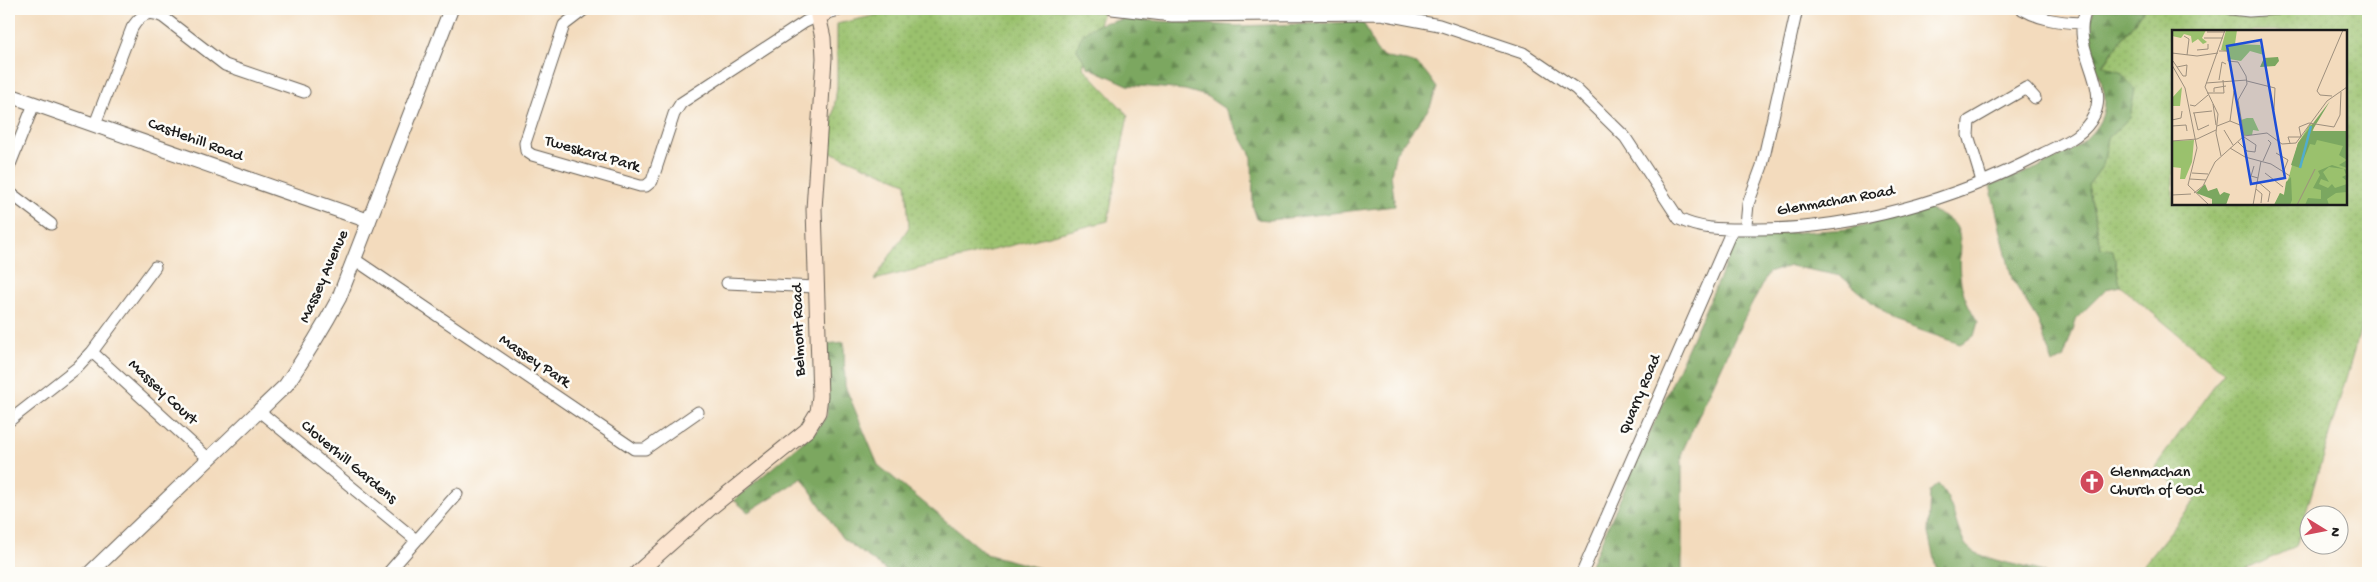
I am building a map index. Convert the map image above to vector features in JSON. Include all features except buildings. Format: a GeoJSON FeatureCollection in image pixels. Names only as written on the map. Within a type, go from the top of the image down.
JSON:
{"type":"FeatureCollection","features":[{"type":"Feature","properties":{"kind":"main road","name":"Belmont Road"},"geometry":{"type":"LineString","coordinates":[[637,573],[667,544],[807,430],[818,412],[820,396],[814,202],[824,58],[821,13]]}},
{"type":"Feature","properties":{"kind":"street","name":"Massey Avenue"},"geometry":{"type":"LineString","coordinates":[[98,571],[209,459],[286,385],[312,347],[339,298],[451,9]]}},
{"type":"Feature","properties":{"kind":"street","name":"Tweskard Park"},"geometry":{"type":"LineString","coordinates":[[585,9],[564,25],[524,143],[526,151],[532,155],[640,186],[646,186],[652,180],[674,114],[681,103],[821,13]]}},
{"type":"Feature","properties":{"kind":"street"},"geometry":{"type":"LineString","coordinates":[[821,13],[843,9]]}},
{"type":"Feature","properties":{"kind":"street","name":"Glenmachan Road"},"geometry":{"type":"LineString","coordinates":[[1112,9],[1172,16],[1381,14],[1439,24],[1516,50],[1576,89],[1624,137],[1679,219],[1700,227],[1732,230],[1768,230],[1814,226],[1889,212],[1982,181],[2022,165],[2075,136],[2094,115],[2097,91],[2085,54],[2081,23]]}},
{"type":"Feature","properties":{"kind":"street"},"geometry":{"type":"LineString","coordinates":[[1748,229],[1746,226],[1748,204],[1762,166],[1797,9]]}},
{"type":"Feature","properties":{"kind":"street"},"geometry":{"type":"LineString","coordinates":[[2022,9],[2034,16],[2056,22],[2081,23],[2087,9]]}},
{"type":"Feature","properties":{"kind":"street"},"geometry":{"type":"LineString","coordinates":[[2231,9],[2249,11],[2278,9]]}},
{"type":"Feature","properties":{"kind":"street"},"geometry":{"type":"LineString","coordinates":[[95,124],[132,28],[138,18],[148,13],[157,13],[163,17],[225,65],[304,92]]}},
{"type":"Feature","properties":{"kind":"street"},"geometry":{"type":"LineString","coordinates":[[1982,181],[1968,135],[1970,121],[2026,88],[2035,98]]}},
{"type":"Feature","properties":{"kind":"street","name":"Castlehill Road"},"geometry":{"type":"LineString","coordinates":[[9,95],[368,221]]}},
{"type":"Feature","properties":{"kind":"street"},"geometry":{"type":"LineString","coordinates":[[9,167],[34,104]]}},
{"type":"Feature","properties":{"kind":"street"},"geometry":{"type":"LineString","coordinates":[[9,192],[51,224]]}},
{"type":"Feature","properties":{"kind":"street","name":"Quarry Road"},"geometry":{"type":"LineString","coordinates":[[1582,573],[1732,230]]}},
{"type":"Feature","properties":{"kind":"street","name":"Massey Park"},"geometry":{"type":"LineString","coordinates":[[354,259],[634,449],[645,449],[698,412]]}},
{"type":"Feature","properties":{"kind":"street"},"geometry":{"type":"LineString","coordinates":[[9,421],[78,367],[92,352],[155,267]]}},
{"type":"Feature","properties":{"kind":"street"},"geometry":{"type":"LineString","coordinates":[[727,284],[816,287]]}},
{"type":"Feature","properties":{"kind":"street","name":"Massey Court"},"geometry":{"type":"LineString","coordinates":[[92,352],[209,459]]}},
{"type":"Feature","properties":{"kind":"street","name":"Cloverhill Gardens"},"geometry":{"type":"LineString","coordinates":[[259,411],[416,540]]}},
{"type":"Feature","properties":{"kind":"street"},"geometry":{"type":"LineString","coordinates":[[388,573],[457,494]]}},
{"type":"Feature","properties":{"kind":"green space"},"geometry":{"type":"Polygon","coordinates":[[[904,9],[1075,9],[1103,13],[1083,67],[1128,115],[1108,221],[874,280],[909,227],[906,183],[828,151],[837,87],[837,24],[904,9]]]}},
{"type":"Feature","properties":{"kind":"green space"},"geometry":{"type":"Polygon","coordinates":[[[2095,9],[2144,9],[2103,65],[2119,71],[2135,89],[2130,117],[2108,138],[2103,165],[2088,185],[2101,248],[2113,250],[2120,286],[2106,289],[2077,318],[2063,359],[2053,364],[2038,321],[2012,279],[1990,185],[2026,172],[2067,153],[2085,140],[2098,125],[2104,108],[2103,88],[2089,49],[2088,40],[2090,20],[2095,9]]]}},
{"type":"Feature","properties":{"kind":"green space"},"geometry":{"type":"Polygon","coordinates":[[[2144,9],[2217,9],[2232,12],[2281,13],[2292,9],[2368,9],[2368,304],[2308,504],[2300,504],[2300,533],[2296,546],[2239,573],[2137,573],[2195,501],[2155,467],[2224,372],[2120,286],[2113,251],[2101,248],[2088,185],[2103,165],[2108,138],[2130,117],[2103,66],[2144,9]]]}},
{"type":"Feature","properties":{"kind":"green space"},"geometry":{"type":"Polygon","coordinates":[[[1127,19],[1238,26],[1362,22],[1377,52],[1389,58],[1416,64],[1425,72],[1437,88],[1430,107],[1396,152],[1391,174],[1395,206],[1269,220],[1257,219],[1253,207],[1252,157],[1225,109],[1206,96],[1185,90],[1128,85],[1088,67],[1077,50],[1083,35],[1088,30],[1102,23],[1127,19]]]}},
{"type":"Feature","properties":{"kind":"green space"},"geometry":{"type":"Polygon","coordinates":[[[1926,209],[1951,220],[1959,234],[1959,263],[1962,289],[1978,322],[1974,336],[1960,344],[1894,321],[1841,276],[1790,266],[1768,273],[1740,327],[1682,452],[1682,573],[1587,573],[1738,236],[1848,229],[1926,209]]]}},
{"type":"Feature","properties":{"kind":"green space"},"geometry":{"type":"Polygon","coordinates":[[[844,342],[845,386],[878,465],[986,554],[1058,573],[890,573],[842,538],[802,478],[748,512],[734,500],[816,431],[827,415],[826,344],[844,342]]]}},
{"type":"Feature","properties":{"kind":"green space"},"geometry":{"type":"Polygon","coordinates":[[[1938,484],[1951,505],[1961,537],[1971,550],[1990,558],[2045,573],[1934,573],[1936,568],[1928,533],[1930,491],[1938,484]]]}},
{"type":"Feature","properties":{"kind":"place","name":"Glenmachan Church of God"},"geometry":{"type":"Point","coordinates":[2092,482]}}]}
